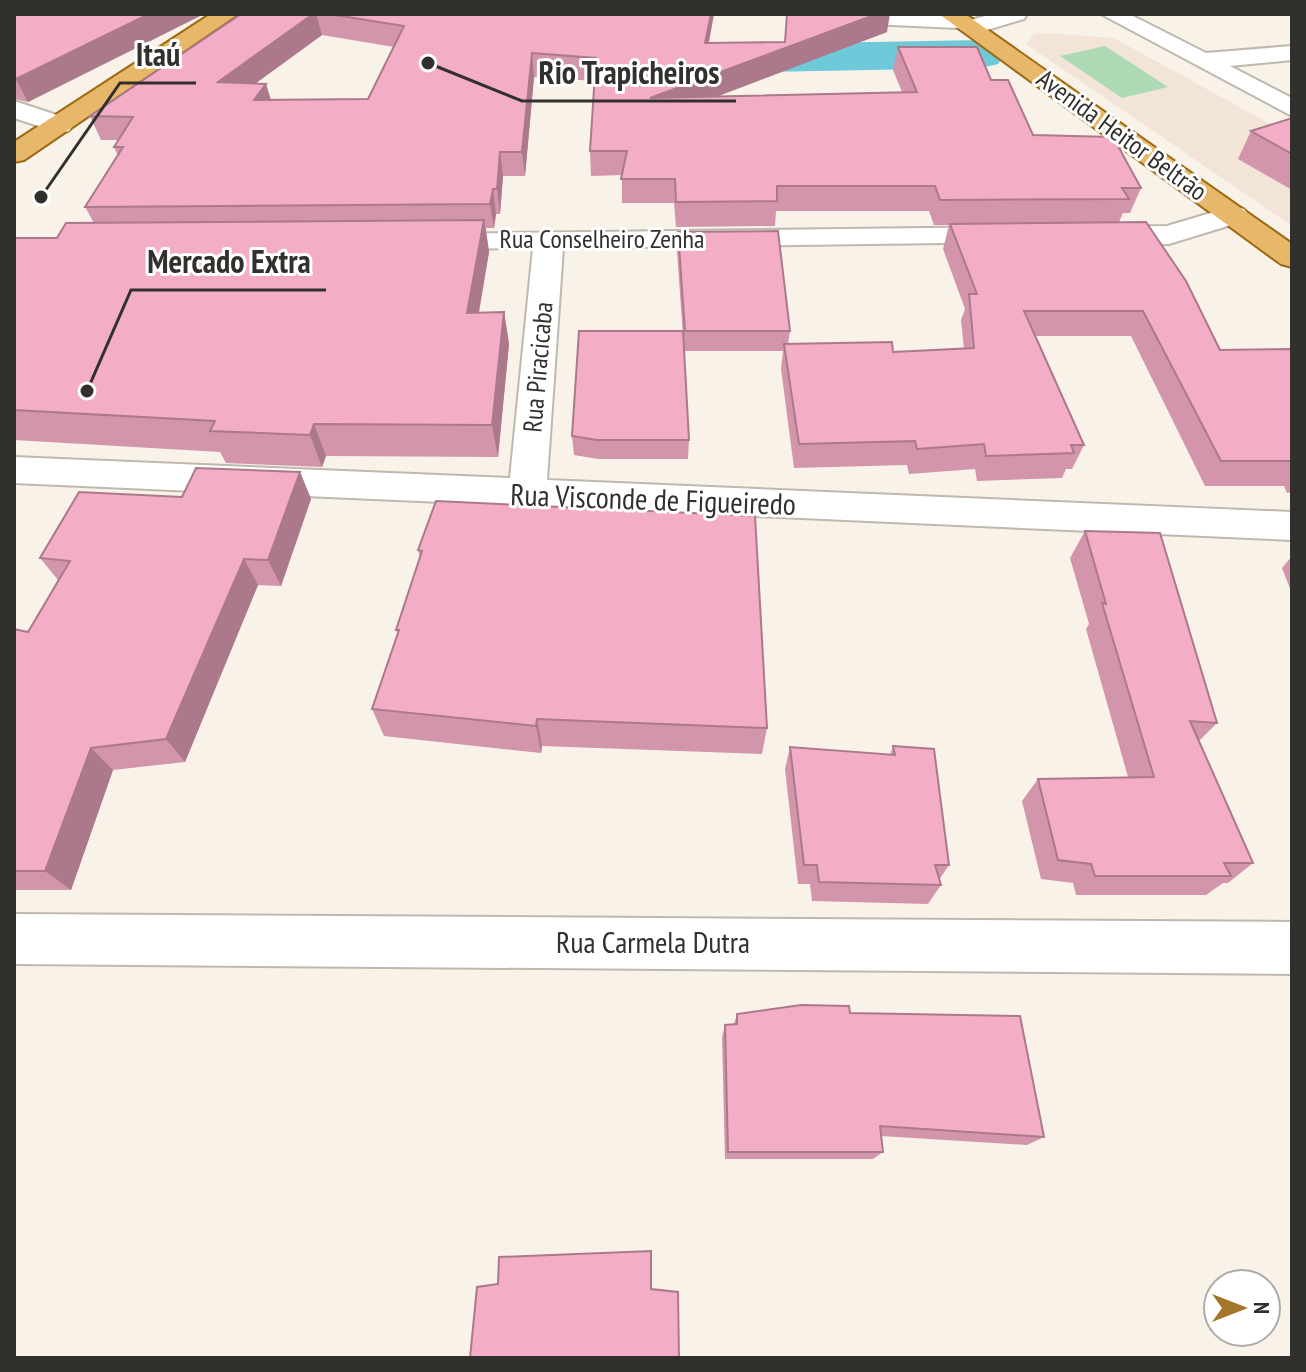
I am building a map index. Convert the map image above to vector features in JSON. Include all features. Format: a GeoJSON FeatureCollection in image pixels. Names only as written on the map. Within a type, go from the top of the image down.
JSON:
{"type":"FeatureCollection","features":[{"type":"Feature","properties":{"kind":"main road"},"geometry":{"type":"LineString","coordinates":[[14,154],[227,14]]}},
{"type":"Feature","properties":{"kind":"main road","name":"Avenida Heitor Beltrão"},"geometry":{"type":"LineString","coordinates":[[960,21],[1292,258]]}},
{"type":"Feature","properties":{"kind":"street"},"geometry":{"type":"LineString","coordinates":[[803,14],[960,21],[1016,14]]}},
{"type":"Feature","properties":{"kind":"street"},"geometry":{"type":"LineString","coordinates":[[1112,14],[1285,100]]}},
{"type":"Feature","properties":{"kind":"street"},"geometry":{"type":"LineString","coordinates":[[1202,61],[1292,53]]}},
{"type":"Feature","properties":{"kind":"street"},"geometry":{"type":"LineString","coordinates":[[1263,56],[1292,76]]}},
{"type":"Feature","properties":{"kind":"street"},"geometry":{"type":"LineString","coordinates":[[14,109],[60,125]]}},
{"type":"Feature","properties":{"kind":"street"},"geometry":{"type":"LineString","coordinates":[[1074,236],[1169,235],[1234,215]]}},
{"type":"Feature","properties":{"kind":"street","name":"Rua Conselheiro Zenha"},"geometry":{"type":"LineString","coordinates":[[391,241],[1042,236]]}},
{"type":"Feature","properties":{"kind":"street","name":"Rua Piracicaba"},"geometry":{"type":"LineString","coordinates":[[527,495],[549,239]]}},
{"type":"Feature","properties":{"kind":"street","name":"Rua Visconde de Figueiredo"},"geometry":{"type":"LineString","coordinates":[[14,470],[527,495],[1292,526]]}},
{"type":"Feature","properties":{"kind":"street","name":"Rua Carmela Dutra"},"geometry":{"type":"LineString","coordinates":[[14,939],[1292,948]]}},
{"type":"Feature","properties":{"kind":"shaded area"},"geometry":{"type":"Polygon","coordinates":[[[1034,34],[1114,38],[1292,136],[1292,226],[1026,44],[1034,34]]]}},
{"type":"Feature","properties":{"kind":"green space"},"geometry":{"type":"Polygon","coordinates":[[[1105,46],[1168,87],[1122,98],[1060,56],[1105,46]]]}},
{"type":"Feature","properties":{"kind":"building"},"geometry":{"type":"Polygon","coordinates":[[[14,14],[149,14],[16,79],[14,14]]]}},
{"type":"Feature","properties":{"kind":"building"},"geometry":{"type":"Polygon","coordinates":[[[241,14],[313,14],[218,82],[266,84],[254,100],[368,99],[404,26],[329,14],[711,14],[705,43],[785,42],[787,14],[877,14],[650,98],[917,92],[898,47],[977,47],[991,80],[1008,80],[1033,135],[1113,137],[1141,188],[1122,188],[1129,199],[940,200],[935,186],[777,186],[777,201],[676,202],[675,179],[621,179],[627,151],[590,151],[596,58],[532,53],[522,152],[500,152],[497,189],[493,189],[490,204],[85,207],[123,147],[114,147],[133,117],[90,116],[241,14]]]}},
{"type":"Feature","properties":{"kind":"building"},"geometry":{"type":"Polygon","coordinates":[[[1292,118],[1292,154],[1251,131],[1292,118]]]}},
{"type":"Feature","properties":{"kind":"building"},"geometry":{"type":"Polygon","coordinates":[[[484,220],[467,313],[504,312],[492,425],[314,424],[310,435],[210,431],[215,421],[14,410],[14,238],[57,238],[66,223],[484,220]]]}},
{"type":"Feature","properties":{"kind":"building"},"geometry":{"type":"Polygon","coordinates":[[[1146,222],[1186,281],[1220,350],[1292,349],[1292,461],[1221,461],[1143,311],[1024,311],[1084,445],[1071,445],[1074,453],[986,456],[984,444],[917,449],[915,441],[799,444],[784,344],[892,342],[893,352],[974,348],[969,294],[977,294],[950,224],[1146,222]]]}},
{"type":"Feature","properties":{"kind":"building"},"geometry":{"type":"Polygon","coordinates":[[[778,231],[790,331],[685,331],[678,232],[778,231]]]}},
{"type":"Feature","properties":{"kind":"building"},"geometry":{"type":"Polygon","coordinates":[[[579,331],[683,331],[689,440],[597,440],[572,436],[579,331]]]}},
{"type":"Feature","properties":{"kind":"building"},"geometry":{"type":"Polygon","coordinates":[[[196,468],[300,472],[268,560],[244,559],[166,739],[91,748],[45,871],[14,871],[14,629],[28,632],[70,561],[40,558],[79,492],[182,497],[196,468]]]}},
{"type":"Feature","properties":{"kind":"building"},"geometry":{"type":"Polygon","coordinates":[[[436,501],[755,516],[767,728],[537,719],[536,726],[372,709],[422,551],[418,550],[436,501]]]}},
{"type":"Feature","properties":{"kind":"building"},"geometry":{"type":"Polygon","coordinates":[[[1085,531],[1160,533],[1217,723],[1190,721],[1253,863],[1224,863],[1231,876],[1095,876],[1091,864],[1058,860],[1038,779],[1154,777],[1102,603],[1106,604],[1085,531]]]}},
{"type":"Feature","properties":{"kind":"building"},"geometry":{"type":"Polygon","coordinates":[[[893,746],[934,749],[949,865],[935,865],[941,885],[819,882],[817,865],[804,865],[790,747],[895,755],[893,746]]]}},
{"type":"Feature","properties":{"kind":"building"},"geometry":{"type":"Polygon","coordinates":[[[801,1005],[849,1006],[850,1013],[1020,1016],[1044,1137],[880,1126],[883,1152],[728,1152],[725,1025],[737,1024],[737,1014],[801,1005]]]}},
{"type":"Feature","properties":{"kind":"building"},"geometry":{"type":"Polygon","coordinates":[[[651,1251],[651,1289],[678,1292],[679,1358],[470,1358],[477,1287],[498,1284],[499,1257],[651,1251]]]}},
{"type":"Feature","properties":{"kind":"waterway"},"geometry":{"type":"LineString","coordinates":[[702,59],[981,54]]}},
{"type":"Feature","properties":{"kind":"place","name":"Rio Trapicheiros"},"geometry":{"type":"Point","coordinates":[428,63]}},
{"type":"Feature","properties":{"kind":"place","name":"Itaú"},"geometry":{"type":"Point","coordinates":[41,197]}},
{"type":"Feature","properties":{"kind":"place","name":"Mercado Extra"},"geometry":{"type":"Point","coordinates":[87,391]}}]}
